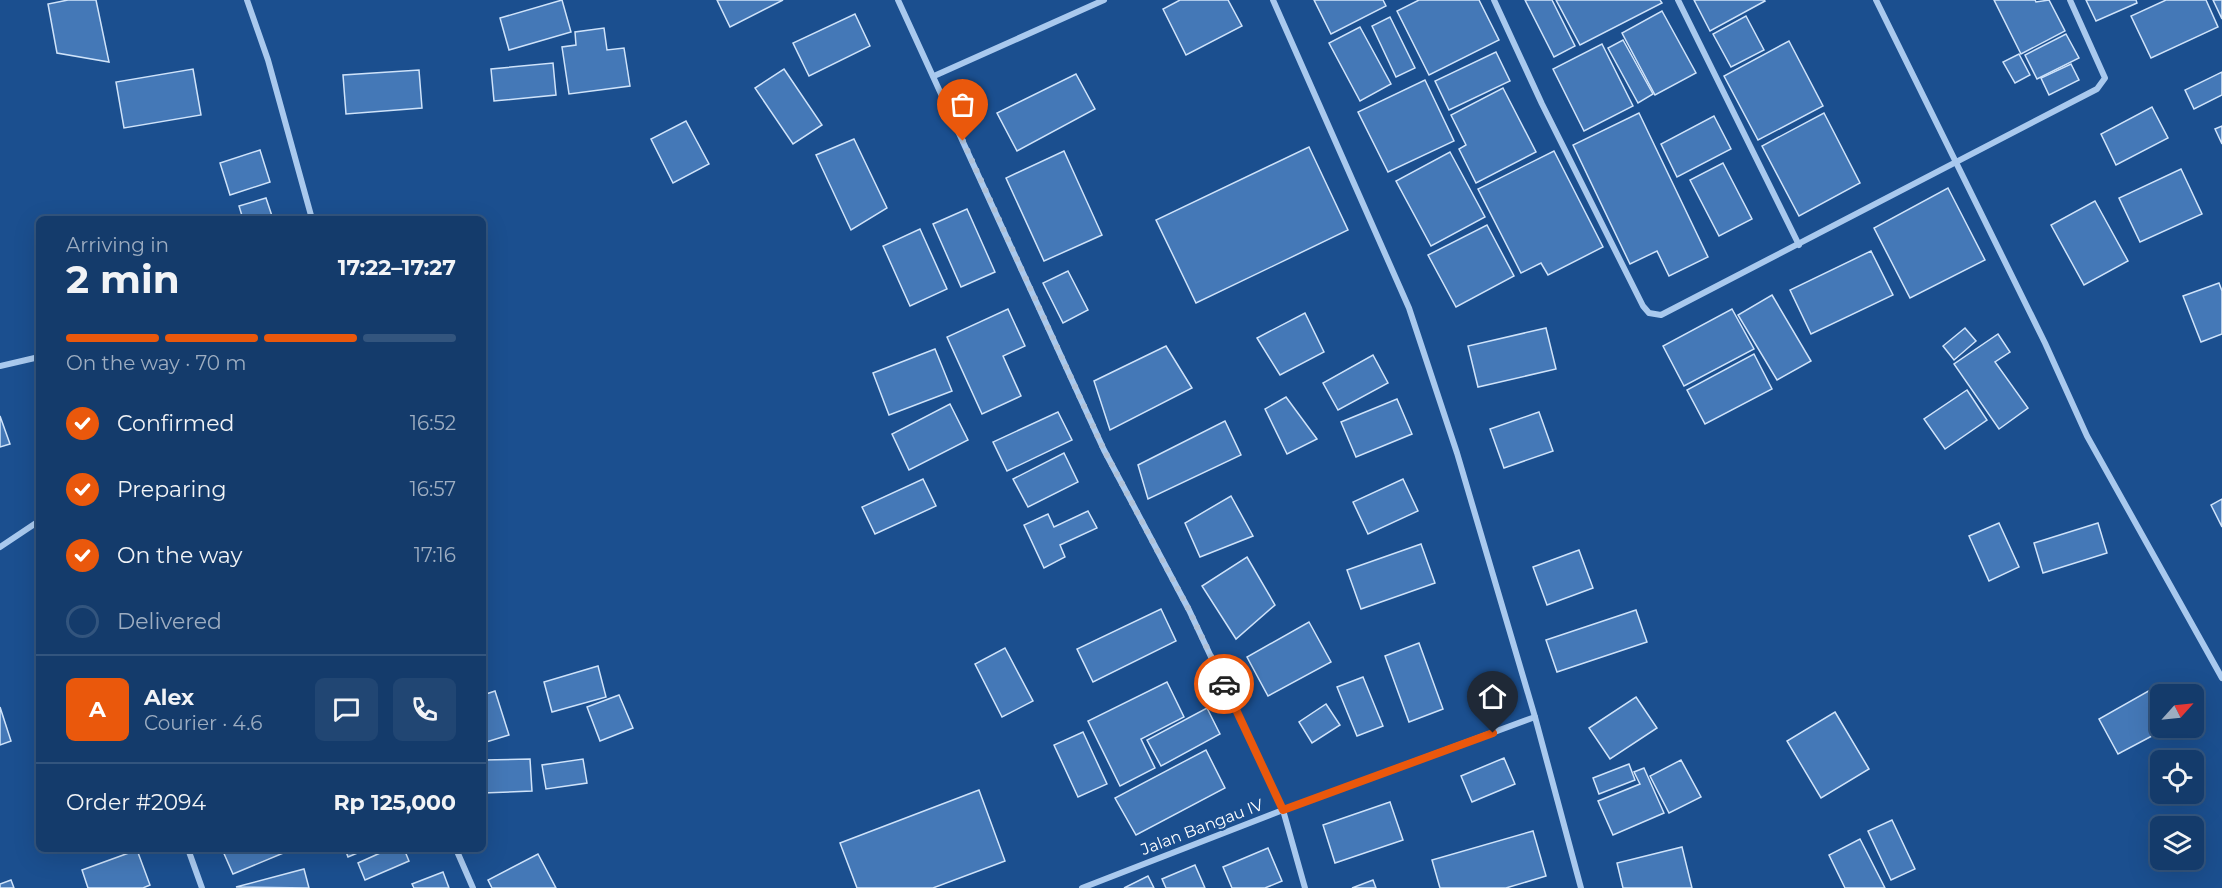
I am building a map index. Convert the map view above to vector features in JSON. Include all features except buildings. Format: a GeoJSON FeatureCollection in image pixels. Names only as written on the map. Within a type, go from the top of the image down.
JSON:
{"type":"FeatureCollection","features":[{"type":"Feature","properties":{"kind":"street"},"geometry":{"type":"LineString","coordinates":[[247,0],[268,60],[311,216]]}},
{"type":"Feature","properties":{"kind":"street"},"geometry":{"type":"LineString","coordinates":[[898,0],[1104,450],[1189,610],[1283,810],[1305,888]]}},
{"type":"Feature","properties":{"kind":"street"},"geometry":{"type":"LineString","coordinates":[[934,76],[1104,0]]}},
{"type":"Feature","properties":{"kind":"street"},"geometry":{"type":"LineString","coordinates":[[1273,0],[1409,308],[1456,453],[1535,717],[1581,888]]}},
{"type":"Feature","properties":{"kind":"street"},"geometry":{"type":"LineString","coordinates":[[1494,0],[1615,254],[1649,314],[1661,315],[1670,313],[2104,84],[2103,71],[2070,0]]}},
{"type":"Feature","properties":{"kind":"street"},"geometry":{"type":"LineString","coordinates":[[1678,0],[1798,245]]}},
{"type":"Feature","properties":{"kind":"street"},"geometry":{"type":"LineString","coordinates":[[1876,0],[1957,163],[2087,436],[2222,678]]}},
{"type":"Feature","properties":{"kind":"street"},"geometry":{"type":"LineString","coordinates":[[0,366],[36,358]]}},
{"type":"Feature","properties":{"kind":"street"},"geometry":{"type":"LineString","coordinates":[[0,547],[36,523]]}},
{"type":"Feature","properties":{"kind":"street","name":"Jalan Bangau IV"},"geometry":{"type":"LineString","coordinates":[[1082,888],[1283,810],[1535,717]]}},
{"type":"Feature","properties":{"kind":"street"},"geometry":{"type":"LineString","coordinates":[[189,852],[202,888]]}},
{"type":"Feature","properties":{"kind":"street"},"geometry":{"type":"LineString","coordinates":[[457,852],[473,888]]}},
{"type":"Feature","properties":{"kind":"way so far"},"geometry":{"type":"LineString","coordinates":[[963,141],[1104,450],[1189,610],[1224,684]]}},
{"type":"Feature","properties":{"kind":"route"},"geometry":{"type":"LineString","coordinates":[[1224,684],[1283,810],[1493,733]]}}]}
